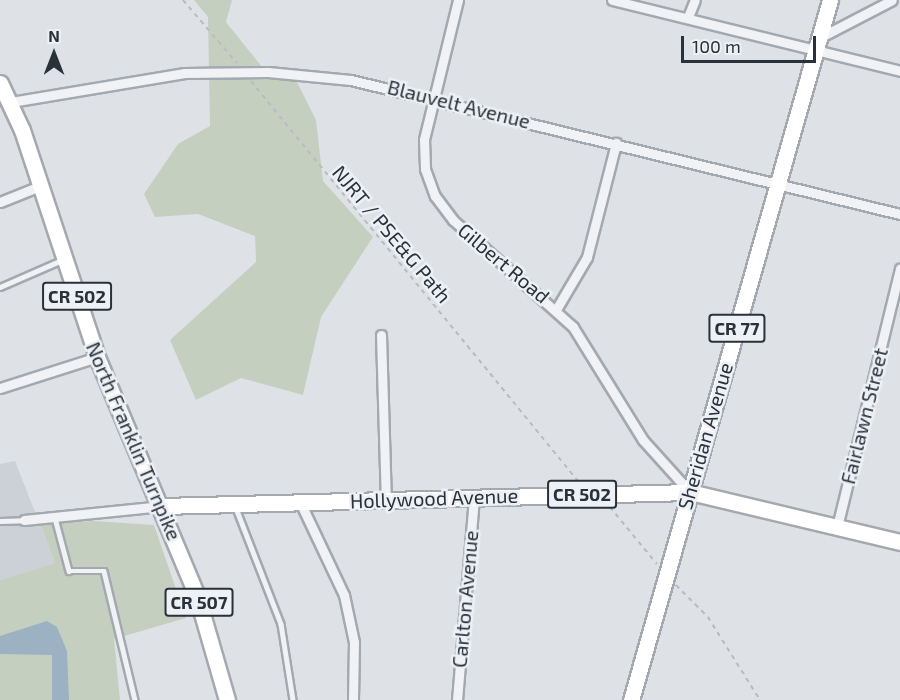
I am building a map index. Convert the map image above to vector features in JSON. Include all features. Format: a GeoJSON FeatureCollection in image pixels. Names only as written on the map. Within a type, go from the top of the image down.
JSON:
{"type":"FeatureCollection","features":[{"type":"Feature","properties":{"kind":"main road","name":"Sheridan Avenue"},"geometry":{"type":"LineString","coordinates":[[631,700],[830,0]]}},
{"type":"Feature","properties":{"kind":"main road","name":"North Franklin Turnpike"},"geometry":{"type":"LineString","coordinates":[[0,83],[10,102],[40,186],[97,357],[162,506],[197,596],[227,700]]}},
{"type":"Feature","properties":{"kind":"main road","name":"Hollywood Avenue"},"geometry":{"type":"LineString","coordinates":[[162,506],[234,502],[690,492],[900,542]]}},
{"type":"Feature","properties":{"kind":"street","name":"Gilbert Road"},"geometry":{"type":"LineString","coordinates":[[458,0],[433,97],[424,154],[435,196],[453,220],[557,308],[588,346],[643,440],[690,492]]}},
{"type":"Feature","properties":{"kind":"street"},"geometry":{"type":"LineString","coordinates":[[612,0],[818,44],[900,71]]}},
{"type":"Feature","properties":{"kind":"street"},"geometry":{"type":"LineString","coordinates":[[688,17],[695,0]]}},
{"type":"Feature","properties":{"kind":"street"},"geometry":{"type":"LineString","coordinates":[[818,44],[892,0]]}},
{"type":"Feature","properties":{"kind":"street","name":"Blauvelt Avenue"},"geometry":{"type":"LineString","coordinates":[[10,102],[143,77],[244,72],[351,80],[433,97],[900,214]]}},
{"type":"Feature","properties":{"kind":"street"},"geometry":{"type":"LineString","coordinates":[[557,308],[587,257],[616,143]]}},
{"type":"Feature","properties":{"kind":"street"},"geometry":{"type":"LineString","coordinates":[[0,202],[40,186]]}},
{"type":"Feature","properties":{"kind":"street","name":"Fairlawn Street"},"geometry":{"type":"LineString","coordinates":[[837,527],[900,269]]}},
{"type":"Feature","properties":{"kind":"street"},"geometry":{"type":"LineString","coordinates":[[381,335],[386,499]]}},
{"type":"Feature","properties":{"kind":"street"},"geometry":{"type":"LineString","coordinates":[[0,388],[97,357]]}},
{"type":"Feature","properties":{"kind":"street","name":"Carlton Avenue"},"geometry":{"type":"LineString","coordinates":[[457,700],[474,497]]}},
{"type":"Feature","properties":{"kind":"street"},"geometry":{"type":"LineString","coordinates":[[300,502],[344,596],[354,642],[353,700]]}},
{"type":"Feature","properties":{"kind":"street","name":"Hollywood Avenue"},"geometry":{"type":"LineString","coordinates":[[24,520],[162,506]]}},
{"type":"Feature","properties":{"kind":"lane"},"geometry":{"type":"LineString","coordinates":[[0,287],[64,259]]}},
{"type":"Feature","properties":{"kind":"lane"},"geometry":{"type":"LineString","coordinates":[[234,502],[280,624],[293,700]]}},
{"type":"Feature","properties":{"kind":"lane"},"geometry":{"type":"LineString","coordinates":[[54,518],[69,571],[104,571],[135,700]]}},
{"type":"Feature","properties":{"kind":"lane","name":"Hollywood Avenue"},"geometry":{"type":"LineString","coordinates":[[0,521],[24,520]]}},
{"type":"Feature","properties":{"kind":"path","name":"NJRT / PSE&G Path"},"geometry":{"type":"LineString","coordinates":[[183,0],[582,486]]}},
{"type":"Feature","properties":{"kind":"path"},"geometry":{"type":"LineString","coordinates":[[605,501],[659,567]]}},
{"type":"Feature","properties":{"kind":"path"},"geometry":{"type":"LineString","coordinates":[[671,580],[708,617],[760,700]]}},
{"type":"Feature","properties":{"kind":"shaded area"},"geometry":{"type":"Polygon","coordinates":[[[15,461],[55,563],[0,580],[0,464],[15,461]]]}},
{"type":"Feature","properties":{"kind":"green space"},"geometry":{"type":"Polygon","coordinates":[[[194,0],[232,0],[226,22],[262,67],[292,72],[316,120],[323,181],[373,237],[321,317],[303,395],[241,378],[196,400],[170,340],[256,262],[255,236],[198,214],[155,217],[144,194],[178,144],[210,126],[208,17],[194,0]]]}},
{"type":"Feature","properties":{"kind":"green space"},"geometry":{"type":"Polygon","coordinates":[[[94,521],[154,525],[186,618],[114,639],[120,700],[0,700],[0,580],[55,563],[40,524],[94,521]]]}},
{"type":"Feature","properties":{"kind":"water"},"geometry":{"type":"Polygon","coordinates":[[[47,621],[57,627],[67,651],[69,700],[52,700],[52,655],[0,654],[0,636],[47,621]]]}}]}
